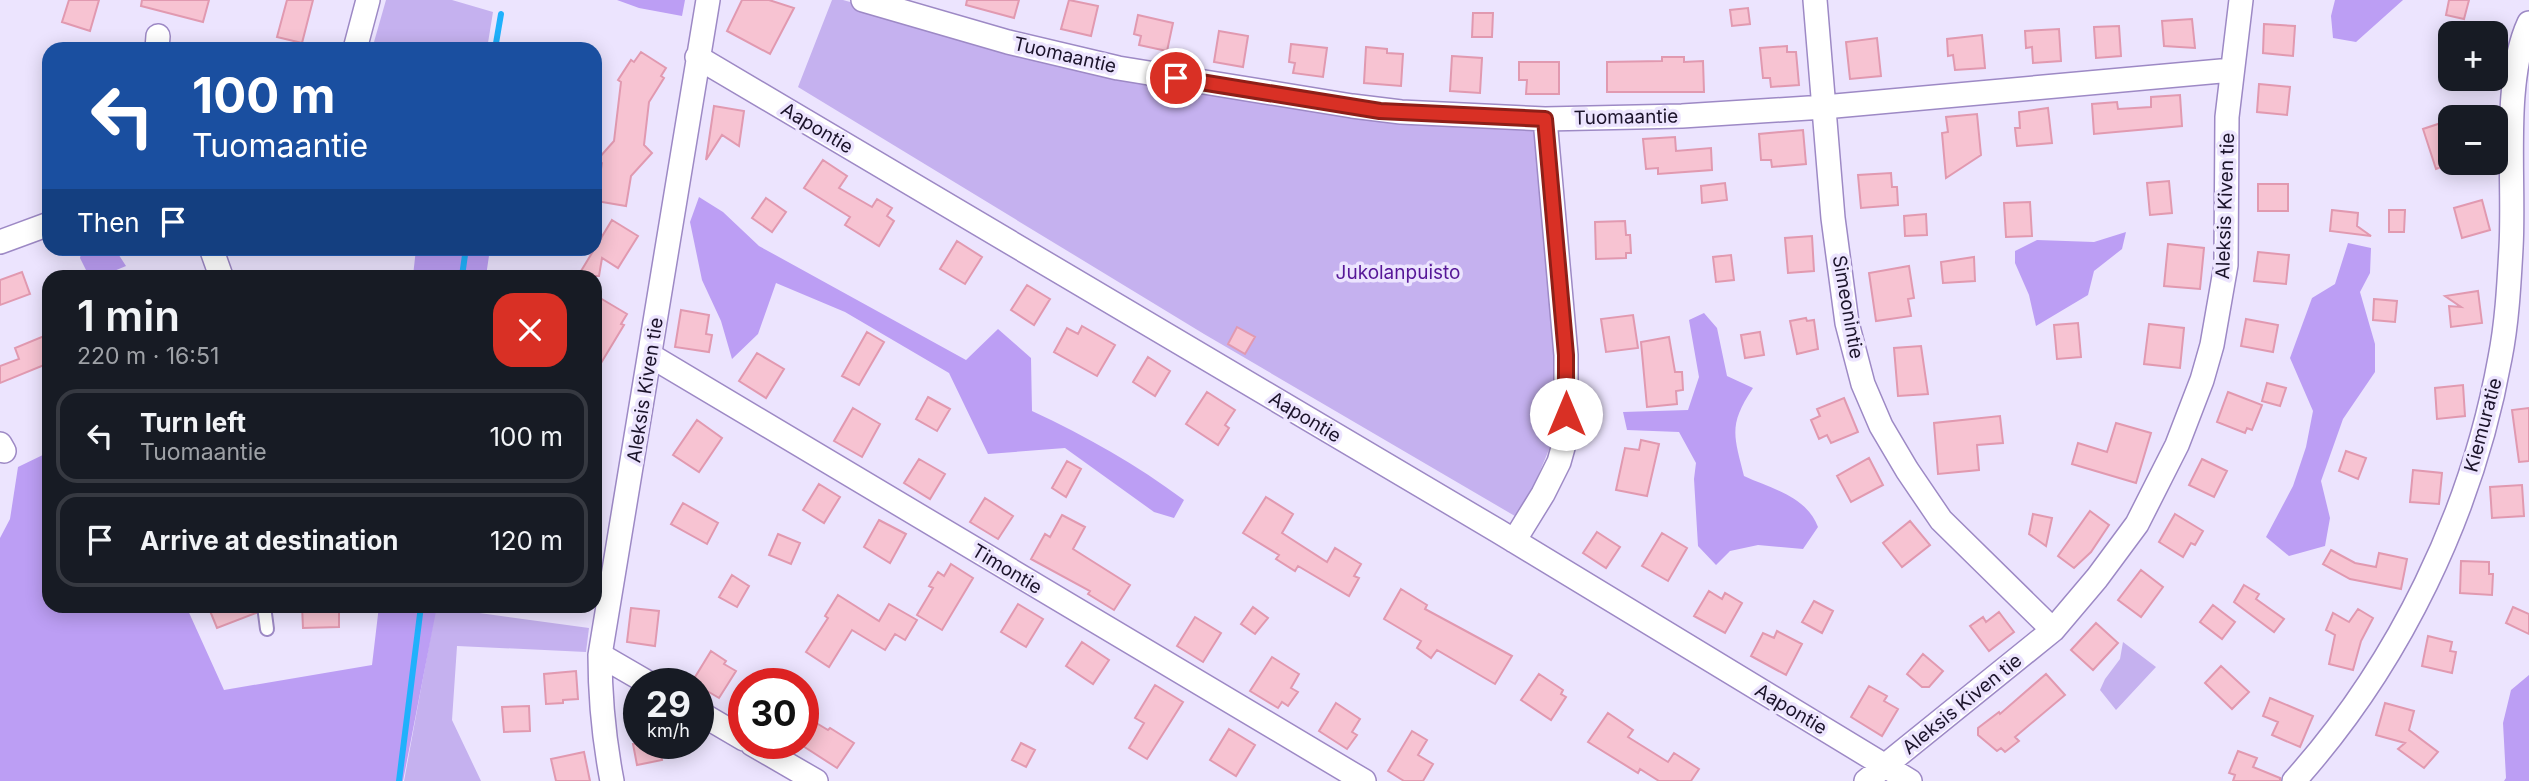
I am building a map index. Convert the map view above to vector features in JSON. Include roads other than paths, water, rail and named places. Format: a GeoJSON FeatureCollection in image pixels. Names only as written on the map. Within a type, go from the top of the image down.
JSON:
{"type":"FeatureCollection","features":[{"type":"Feature","properties":{"kind":"street"},"geometry":{"type":"LineString","coordinates":[[357,42],[368,0]]}},
{"type":"Feature","properties":{"kind":"street","name":"Aleksis Kiven tie"},"geometry":{"type":"LineString","coordinates":[[612,781],[600,698],[600,655],[708,0]]}},
{"type":"Feature","properties":{"kind":"street","name":"Tuomaantie"},"geometry":{"type":"LineString","coordinates":[[863,0],[1008,43],[1118,68],[1380,111],[1545,119],[1682,116],[1824,107],[2232,70]]}},
{"type":"Feature","properties":{"kind":"street","name":"Simeonintie"},"geometry":{"type":"LineString","coordinates":[[1815,0],[1833,218],[1847,323],[1863,384],[1907,470],[1941,520],[2053,630]]}},
{"type":"Feature","properties":{"kind":"street","name":"Aleksis Kiven tie"},"geometry":{"type":"LineString","coordinates":[[1866,781],[2053,630],[2097,578],[2137,524],[2177,445],[2202,380],[2212,345],[2226,265],[2227,117],[2241,0]]}},
{"type":"Feature","properties":{"kind":"street","name":"Kiemuratie"},"geometry":{"type":"LineString","coordinates":[[2294,781],[2326,746],[2386,656],[2438,561],[2480,447],[2504,332],[2511,248],[2513,93],[2521,41],[2529,23]]}},
{"type":"Feature","properties":{"kind":"street","name":"Aapontie"},"geometry":{"type":"LineString","coordinates":[[697,57],[1514,541],[1910,781]]}},
{"type":"Feature","properties":{"kind":"street"},"geometry":{"type":"LineString","coordinates":[[1514,541],[1543,494],[1559,461],[1566,437],[1566,355],[1545,119]]}},
{"type":"Feature","properties":{"kind":"street"},"geometry":{"type":"LineString","coordinates":[[0,242],[42,227]]}},
{"type":"Feature","properties":{"kind":"street","name":"Timontie"},"geometry":{"type":"LineString","coordinates":[[651,356],[1364,781]]}},
{"type":"Feature","properties":{"kind":"street"},"geometry":{"type":"LineString","coordinates":[[600,655],[623,668]]}},
{"type":"Feature","properties":{"kind":"street"},"geometry":{"type":"LineString","coordinates":[[778,759],[816,781]]}},
{"type":"Feature","properties":{"kind":"lane"},"geometry":{"type":"LineString","coordinates":[[265,613],[267,629]]}},
{"type":"Feature","properties":{"kind":"waterway"},"geometry":{"type":"LineString","coordinates":[[496,42],[501,14]]}},
{"type":"Feature","properties":{"kind":"waterway"},"geometry":{"type":"LineString","coordinates":[[463,270],[465,256]]}},
{"type":"Feature","properties":{"kind":"waterway"},"geometry":{"type":"LineString","coordinates":[[399,781],[420,613]]}},
{"type":"Feature","properties":{"kind":"park label","name":"Jukolanpuisto"},"geometry":{"type":"Point","coordinates":[1398,272]}}]}
